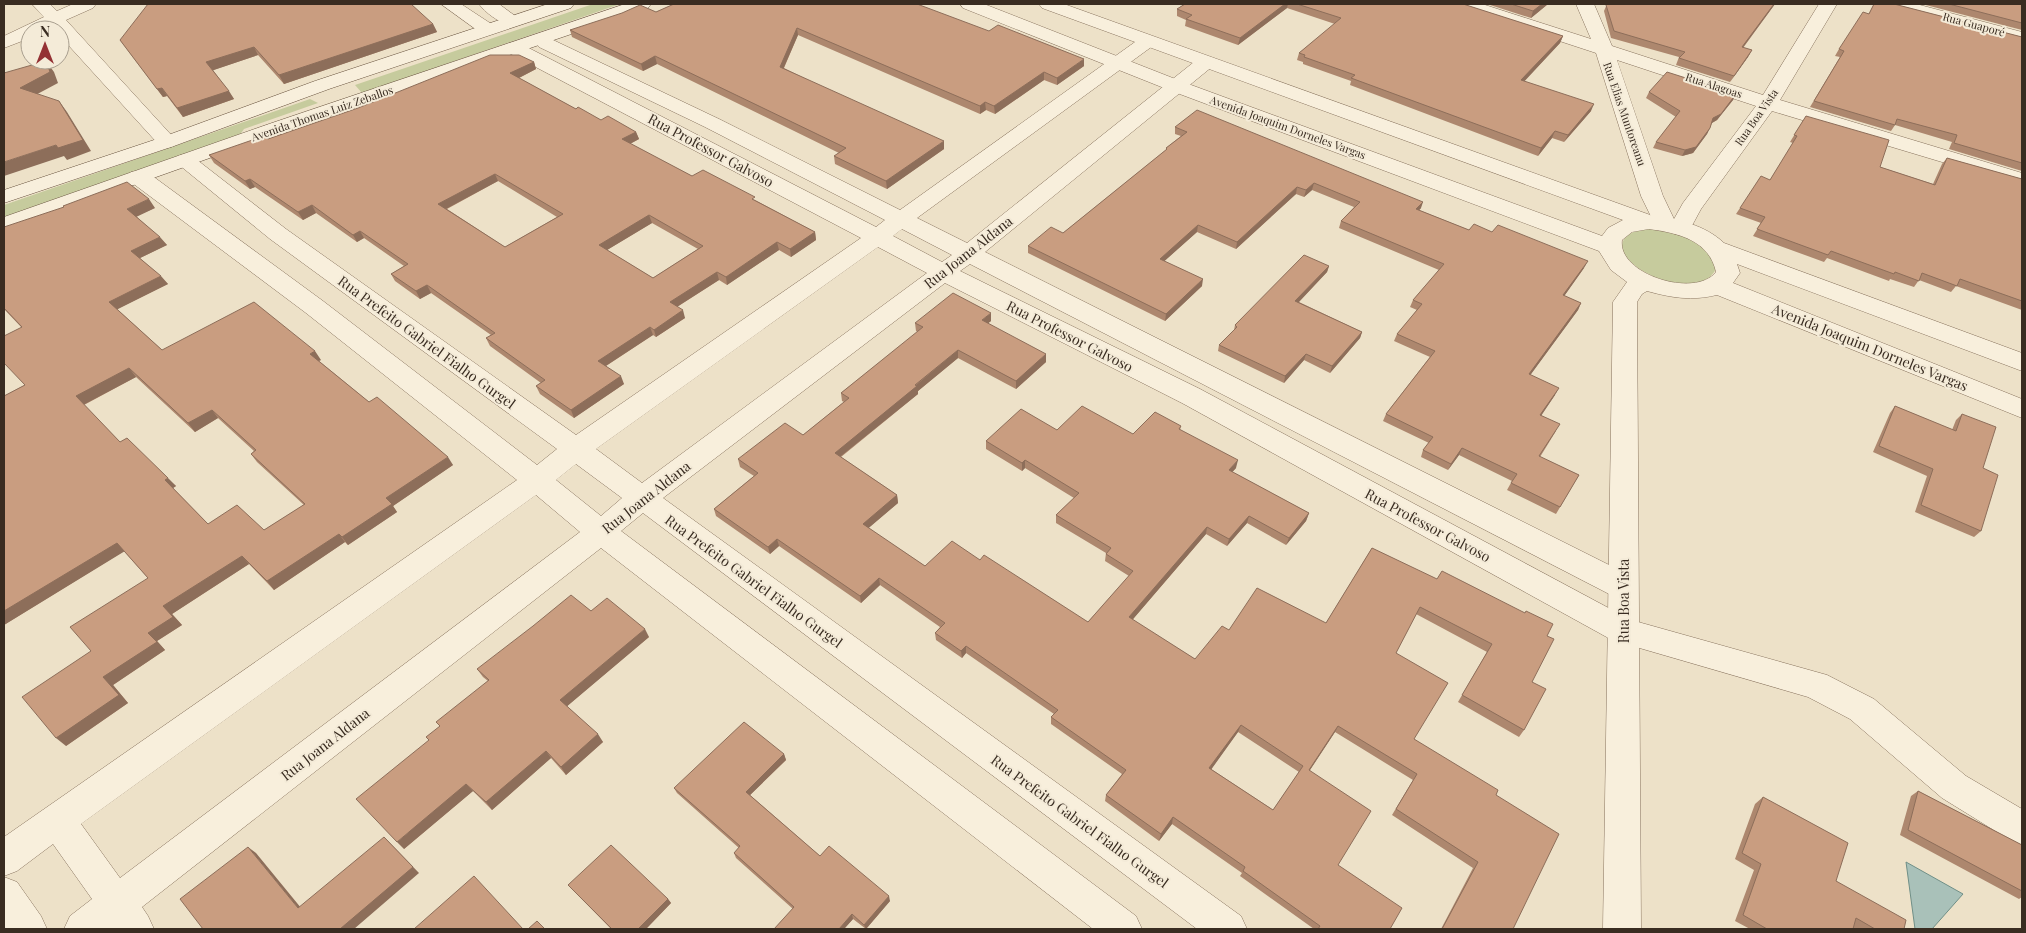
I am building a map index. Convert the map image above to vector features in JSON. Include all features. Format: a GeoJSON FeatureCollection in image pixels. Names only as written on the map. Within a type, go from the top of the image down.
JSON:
{"type":"FeatureCollection","features":[{"type":"Feature","properties":{"kind":"street","name":"Rua Prefeito Gabriel Fialho Gurgel"},"geometry":{"type":"LineString","coordinates":[[41,4],[56,18],[176,151],[278,234],[576,449],[1216,926]]}},
{"type":"Feature","properties":{"kind":"street"},"geometry":{"type":"LineString","coordinates":[[52,20],[87,4]]}},
{"type":"Feature","properties":{"kind":"street"},"geometry":{"type":"LineString","coordinates":[[450,4],[487,29]]}},
{"type":"Feature","properties":{"kind":"street"},"geometry":{"type":"LineString","coordinates":[[488,4],[513,21]]}},
{"type":"Feature","properties":{"kind":"street","name":"Avenida Thomas Luiz Zeballos"},"geometry":{"type":"LineString","coordinates":[[4,224],[139,177],[176,151],[322,85],[565,4]]}},
{"type":"Feature","properties":{"kind":"street","name":"Avenida Thomas Luiz Zeballos"},"geometry":{"type":"LineString","coordinates":[[4,197],[176,151],[276,128],[642,4]]}},
{"type":"Feature","properties":{"kind":"street","name":"Avenida Joaquim Dorneles Vargas"},"geometry":{"type":"LineString","coordinates":[[969,4],[1176,86],[1609,247]]}},
{"type":"Feature","properties":{"kind":"street"},"geometry":{"type":"LineString","coordinates":[[1048,4],[1206,62],[1701,237],[1717,248],[2022,362]]}},
{"type":"Feature","properties":{"kind":"street","name":"Rua Alagoas"},"geometry":{"type":"LineString","coordinates":[[1464,4],[1603,47],[1768,102],[2022,180]]}},
{"type":"Feature","properties":{"kind":"street","name":"Rua Elias Muntoreanu"},"geometry":{"type":"LineString","coordinates":[[1585,4],[1603,47],[1652,196],[1665,224]]}},
{"type":"Feature","properties":{"kind":"street","name":"Rua Boa Vista"},"geometry":{"type":"LineString","coordinates":[[1665,224],[1691,208],[1768,102],[1828,4]]}},
{"type":"Feature","properties":{"kind":"street","name":"Rua Guaporé"},"geometry":{"type":"LineString","coordinates":[[1897,4],[2022,37]]}},
{"type":"Feature","properties":{"kind":"street"},"geometry":{"type":"LineString","coordinates":[[4,43],[20,35]]}},
{"type":"Feature","properties":{"kind":"street","name":"Rua Professor Galvoso"},"geometry":{"type":"LineString","coordinates":[[538,40],[712,123],[1622,586]]}},
{"type":"Feature","properties":{"kind":"street"},"geometry":{"type":"LineString","coordinates":[[4,858],[537,480],[576,449],[902,219],[1148,41]]}},
{"type":"Feature","properties":{"kind":"street","name":"Rua Professor Galvoso"},"geometry":{"type":"LineString","coordinates":[[514,48],[686,136],[943,272],[1191,396],[1623,631],[1816,685],[1862,709],[1954,787],[2022,828]]}},
{"type":"Feature","properties":{"kind":"street","name":"Rua Joana Aldana"},"geometry":{"type":"LineString","coordinates":[[84,929],[126,916],[642,498],[968,254],[1206,62]]}},
{"type":"Feature","properties":{"kind":"street"},"geometry":{"type":"LineString","coordinates":[[276,128],[313,111],[323,104],[328,96],[327,90],[322,85]]}},
{"type":"Feature","properties":{"kind":"street"},"geometry":{"type":"LineString","coordinates":[[686,136],[712,123]]}},
{"type":"Feature","properties":{"kind":"street"},"geometry":{"type":"LineString","coordinates":[[139,177],[242,252],[537,480],[601,532],[1123,929]]}},
{"type":"Feature","properties":{"kind":"street"},"geometry":{"type":"LineString","coordinates":[[1665,224],[1635,223],[1620,229],[1610,239],[1609,247],[1620,266],[1645,282],[1678,291],[1707,290],[1718,286],[1725,280],[1728,273],[1724,256],[1717,248]]}},
{"type":"Feature","properties":{"kind":"street"},"geometry":{"type":"LineString","coordinates":[[242,252],[278,234]]}},
{"type":"Feature","properties":{"kind":"street","name":"Rua Boa Vista"},"geometry":{"type":"LineString","coordinates":[[1622,929],[1622,586],[1625,302],[1633,290],[1645,282]]}},
{"type":"Feature","properties":{"kind":"street","name":"Avenida Joaquim Dorneles Vargas"},"geometry":{"type":"LineString","coordinates":[[1718,286],[2022,408]]}},
{"type":"Feature","properties":{"kind":"street"},"geometry":{"type":"LineString","coordinates":[[1191,396],[1211,378]]}},
{"type":"Feature","properties":{"kind":"street"},"geometry":{"type":"LineString","coordinates":[[57,820],[126,916]]}},
{"type":"Feature","properties":{"kind":"street"},"geometry":{"type":"LineString","coordinates":[[4,894],[28,929]]}},
{"type":"Feature","properties":{"kind":"green space"},"geometry":{"type":"Polygon","coordinates":[[[593,4],[620,4],[362,93],[355,85],[593,4]]]}},
{"type":"Feature","properties":{"kind":"green space"},"geometry":{"type":"Polygon","coordinates":[[[310,99],[318,103],[244,129],[239,136],[4,217],[4,205],[310,99]]]}},
{"type":"Feature","properties":{"kind":"green space"},"geometry":{"type":"Polygon","coordinates":[[[1642,229],[1678,233],[1707,249],[1716,269],[1704,281],[1685,284],[1665,281],[1646,273],[1630,261],[1622,249],[1625,238],[1642,229]]]}},
{"type":"Feature","properties":{"kind":"water"},"geometry":{"type":"Polygon","coordinates":[[[1906,862],[1963,894],[1932,929],[1915,929],[1906,862]]]}},
{"type":"Feature","properties":{"kind":"building"},"geometry":{"type":"Polygon","coordinates":[[[148,4],[411,4],[433,24],[279,75],[254,47],[206,62],[229,91],[177,108],[162,88],[157,89],[120,40],[148,4]]]}},
{"type":"Feature","properties":{"kind":"building"},"geometry":{"type":"Polygon","coordinates":[[[674,4],[917,4],[989,31],[998,25],[1084,59],[1057,78],[1044,72],[994,106],[985,102],[980,106],[797,28],[780,67],[944,141],[886,181],[834,156],[846,148],[655,56],[641,64],[570,30],[640,5],[656,12],[674,4]]]}},
{"type":"Feature","properties":{"kind":"building"},"geometry":{"type":"Polygon","coordinates":[[[1185,4],[1285,4],[1240,38],[1186,19],[1192,15],[1177,9],[1185,4]]]}},
{"type":"Feature","properties":{"kind":"building"},"geometry":{"type":"Polygon","coordinates":[[[1297,4],[1463,4],[1563,36],[1521,80],[1594,104],[1568,135],[1555,131],[1541,148],[1351,78],[1355,75],[1304,57],[1305,55],[1299,53],[1341,18],[1297,4]]]}},
{"type":"Feature","properties":{"kind":"building"},"geometry":{"type":"Polygon","coordinates":[[[1511,4],[1542,4],[1533,11],[1511,4]]]}},
{"type":"Feature","properties":{"kind":"building"},"geometry":{"type":"Polygon","coordinates":[[[1607,4],[1774,4],[1742,47],[1752,50],[1734,76],[1679,58],[1685,52],[1614,31],[1607,4]]]}},
{"type":"Feature","properties":{"kind":"building"},"geometry":{"type":"Polygon","coordinates":[[[1874,4],[1894,4],[2022,37],[2022,163],[1954,143],[1957,135],[1897,119],[1895,125],[1814,101],[1844,51],[1839,49],[1863,12],[1869,14],[1874,4]]]}},
{"type":"Feature","properties":{"kind":"building"},"geometry":{"type":"Polygon","coordinates":[[[1949,4],[2022,4],[2022,23],[1949,4]]]}},
{"type":"Feature","properties":{"kind":"building"},"geometry":{"type":"Polygon","coordinates":[[[490,55],[519,55],[534,62],[510,73],[576,109],[578,107],[601,120],[608,116],[636,132],[622,139],[692,176],[703,170],[755,197],[752,199],[815,232],[790,249],[777,242],[726,277],[717,272],[670,302],[683,310],[654,330],[650,327],[598,361],[621,376],[571,410],[536,386],[545,380],[486,338],[495,333],[427,285],[416,291],[391,274],[408,264],[360,231],[353,235],[312,205],[298,212],[250,179],[245,181],[209,155],[264,136],[268,139],[358,108],[490,55]],[[495,174],[438,204],[505,247],[563,214],[495,174]],[[649,215],[599,245],[653,278],[703,246],[649,215]]]}},
{"type":"Feature","properties":{"kind":"building"},"geometry":{"type":"Polygon","coordinates":[[[20,68],[20,70],[49,70],[50,72],[20,88],[59,101],[83,140],[58,148],[56,145],[4,162],[4,73],[20,68]]]}},
{"type":"Feature","properties":{"kind":"building"},"geometry":{"type":"Polygon","coordinates":[[[1667,72],[1736,94],[1721,114],[1713,118],[1710,128],[1696,147],[1685,150],[1656,142],[1680,111],[1649,92],[1667,72]]]}},
{"type":"Feature","properties":{"kind":"building"},"geometry":{"type":"Polygon","coordinates":[[[1197,110],[1423,202],[1416,209],[1469,230],[1474,224],[1492,232],[1498,225],[1588,261],[1563,295],[1581,303],[1529,374],[1559,388],[1540,415],[1560,424],[1539,456],[1579,475],[1560,507],[1511,483],[1517,474],[1462,448],[1451,464],[1423,450],[1433,437],[1386,414],[1435,351],[1397,334],[1422,304],[1413,300],[1444,264],[1341,221],[1360,202],[1314,183],[1306,190],[1297,187],[1237,242],[1198,225],[1160,259],[1203,279],[1166,314],[1028,246],[1051,227],[1063,233],[1187,132],[1175,127],[1197,110]]]}},
{"type":"Feature","properties":{"kind":"building"},"geometry":{"type":"Polygon","coordinates":[[[1806,116],[1889,140],[1880,167],[1935,185],[1947,158],[2022,179],[2022,301],[1960,279],[1957,286],[1922,273],[1919,281],[1831,251],[1828,255],[1757,229],[1765,217],[1740,208],[1761,176],[1770,180],[1797,136],[1794,135],[1806,116]]]}},
{"type":"Feature","properties":{"kind":"building"},"geometry":{"type":"Polygon","coordinates":[[[127,182],[149,199],[127,209],[160,237],[131,251],[161,276],[109,302],[162,350],[254,302],[315,351],[310,354],[369,402],[377,397],[448,457],[386,498],[392,504],[342,537],[339,534],[267,581],[242,556],[163,606],[173,617],[148,633],[157,642],[103,677],[119,695],[56,738],[22,697],[91,651],[70,627],[148,578],[117,543],[4,611],[4,396],[25,385],[4,363],[4,336],[22,327],[4,308],[4,227],[127,182]],[[129,368],[76,396],[120,442],[127,438],[168,478],[165,480],[208,524],[237,505],[264,530],[305,504],[251,454],[256,450],[212,410],[188,423],[129,368]]]}},
{"type":"Feature","properties":{"kind":"building"},"geometry":{"type":"Polygon","coordinates":[[[1304,255],[1329,266],[1295,301],[1362,332],[1332,366],[1306,354],[1285,376],[1219,345],[1237,327],[1235,325],[1304,255]]]}},
{"type":"Feature","properties":{"kind":"building"},"geometry":{"type":"Polygon","coordinates":[[[953,293],[991,313],[982,320],[1046,354],[1016,381],[958,350],[835,453],[897,495],[863,524],[925,566],[952,541],[980,560],[984,555],[1088,622],[1133,571],[1106,554],[1111,548],[1056,515],[1079,493],[1025,460],[1022,463],[986,441],[1021,409],[1057,430],[1082,406],[1133,434],[1155,412],[1181,426],[1179,429],[1238,460],[1229,470],[1309,513],[1289,538],[1249,516],[1229,539],[1207,527],[1129,617],[1195,659],[1222,626],[1229,630],[1257,588],[1326,623],[1372,548],[1437,579],[1442,571],[1525,613],[1526,611],[1553,624],[1547,636],[1554,639],[1532,682],[1546,689],[1524,730],[1462,695],[1492,644],[1420,607],[1396,653],[1448,683],[1414,739],[1498,790],[1496,795],[1559,834],[1513,929],[1442,929],[1478,862],[1396,809],[1417,774],[1338,726],[1309,770],[1371,811],[1338,865],[1402,908],[1390,929],[1318,929],[1320,926],[1243,871],[1245,867],[1173,817],[1161,834],[1106,795],[1126,770],[1051,717],[1058,710],[966,646],[961,651],[935,633],[945,623],[879,578],[860,596],[777,539],[768,547],[714,509],[758,473],[738,459],[785,423],[803,435],[849,398],[841,393],[923,327],[915,323],[953,293]],[[1241,725],[1209,768],[1273,810],[1303,766],[1241,725]]]}},
{"type":"Feature","properties":{"kind":"building"},"geometry":{"type":"Polygon","coordinates":[[[1895,406],[1956,431],[1962,414],[1996,427],[1983,468],[1998,475],[1981,531],[1921,505],[1933,469],[1879,446],[1895,406]]]}},
{"type":"Feature","properties":{"kind":"building"},"geometry":{"type":"Polygon","coordinates":[[[571,595],[591,611],[607,598],[645,629],[560,700],[598,734],[561,767],[546,751],[486,802],[466,784],[397,842],[356,799],[429,740],[426,737],[440,726],[436,722],[489,680],[477,669],[571,595]]]}},
{"type":"Feature","properties":{"kind":"building"},"geometry":{"type":"Polygon","coordinates":[[[744,722],[784,754],[746,792],[820,856],[829,846],[889,896],[864,925],[852,914],[839,929],[774,929],[794,907],[734,853],[740,846],[674,788],[744,722]]]}},
{"type":"Feature","properties":{"kind":"building"},"geometry":{"type":"Polygon","coordinates":[[[1918,791],[2022,845],[2022,891],[1908,830],[1918,791]]]}},
{"type":"Feature","properties":{"kind":"building"},"geometry":{"type":"Polygon","coordinates":[[[1763,797],[1848,843],[1836,881],[1906,920],[1904,929],[1875,929],[1856,918],[1853,929],[1767,929],[1743,915],[1761,864],[1742,853],[1763,797]]]}},
{"type":"Feature","properties":{"kind":"building"},"geometry":{"type":"Polygon","coordinates":[[[384,837],[413,867],[340,929],[203,929],[180,899],[248,847],[298,908],[384,837]]]}},
{"type":"Feature","properties":{"kind":"building"},"geometry":{"type":"Polygon","coordinates":[[[611,845],[668,899],[638,929],[612,929],[568,885],[611,845]]]}},
{"type":"Feature","properties":{"kind":"building"},"geometry":{"type":"Polygon","coordinates":[[[474,876],[523,929],[414,929],[474,876]]]}},
{"type":"Feature","properties":{"kind":"building"},"geometry":{"type":"Polygon","coordinates":[[[537,921],[545,929],[528,929],[537,921]]]}}]}
